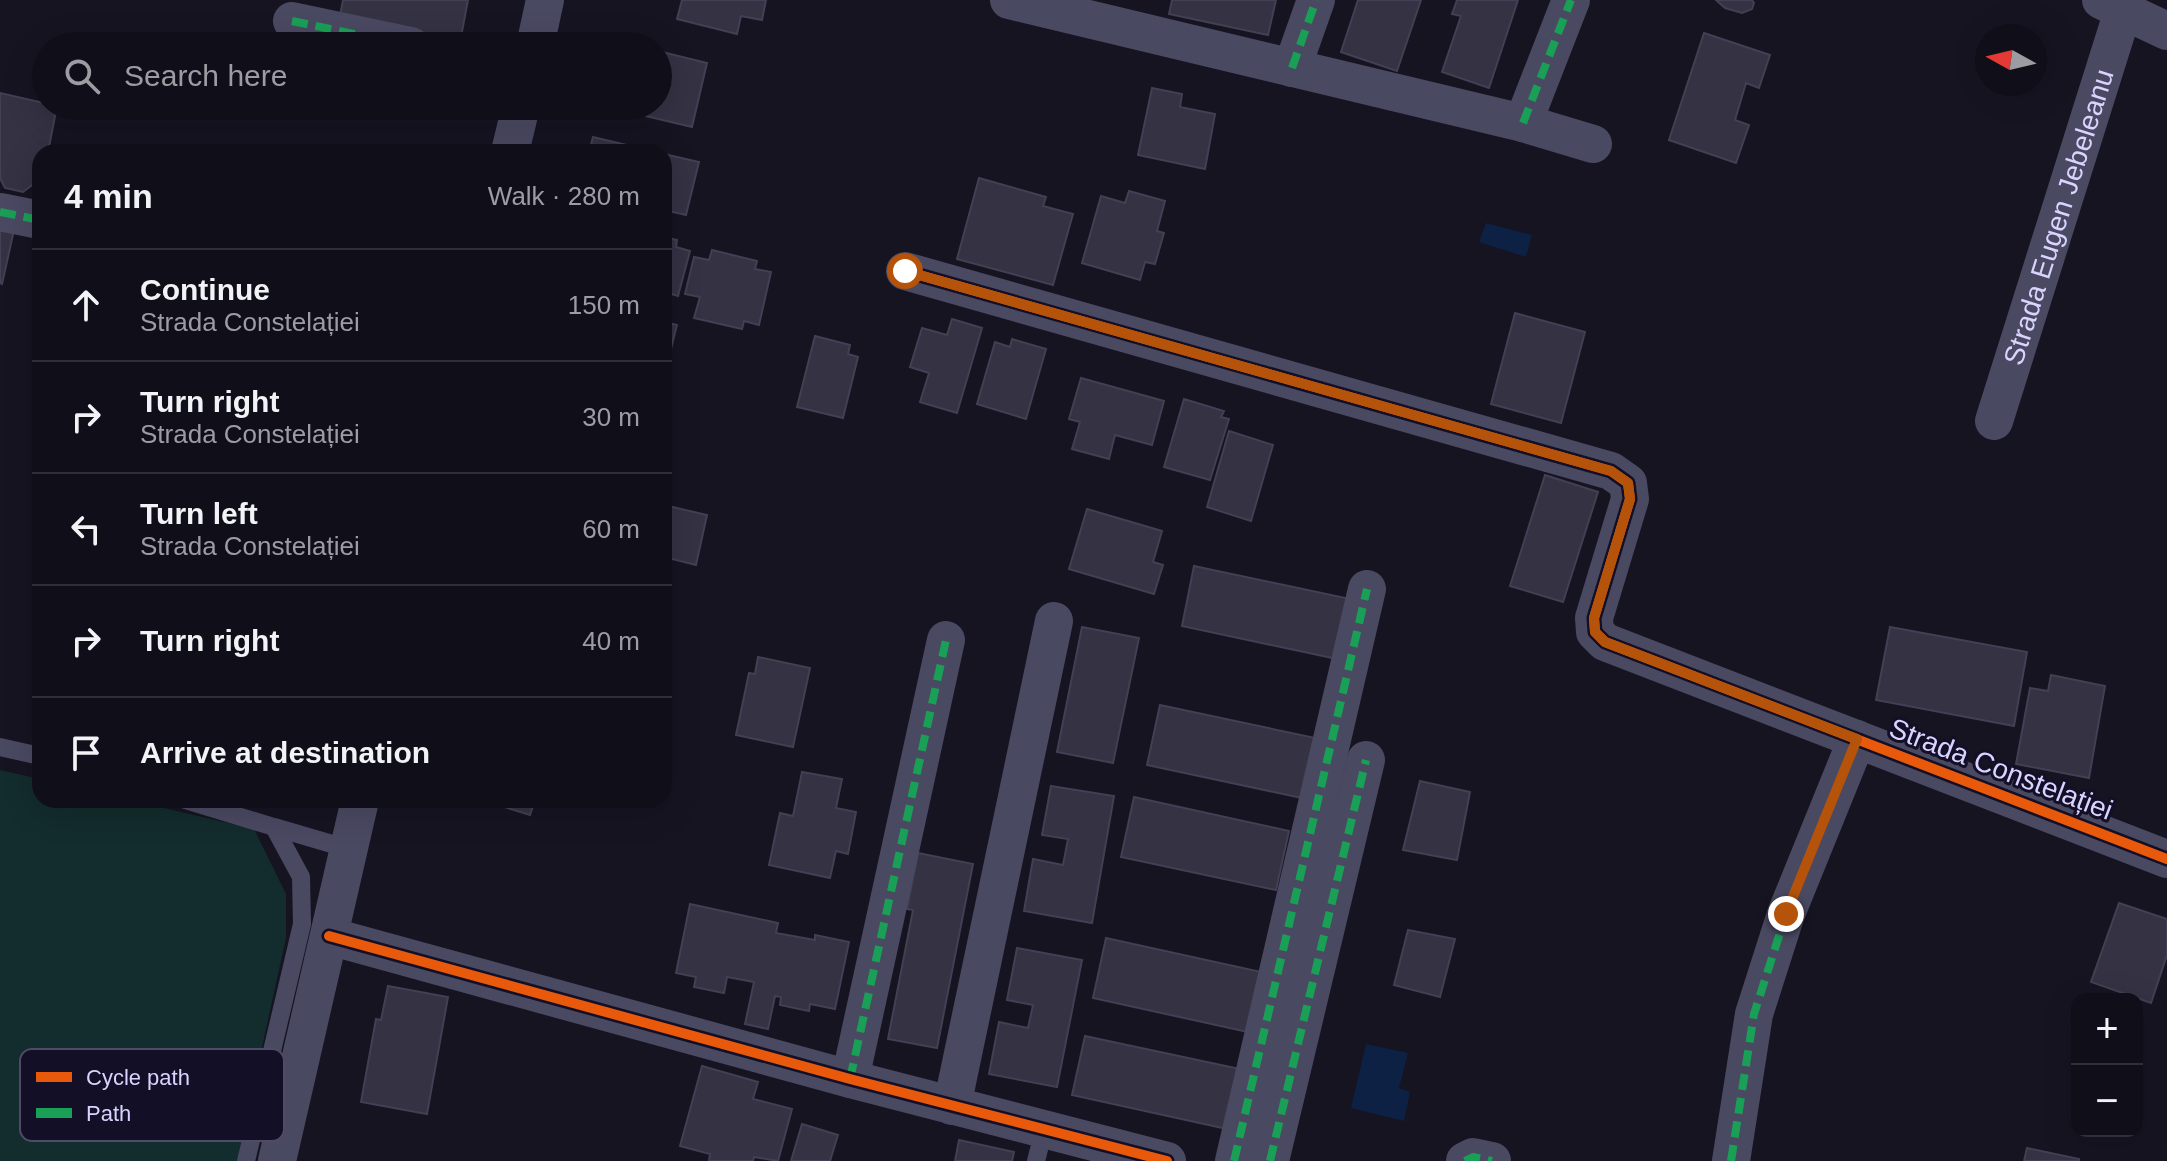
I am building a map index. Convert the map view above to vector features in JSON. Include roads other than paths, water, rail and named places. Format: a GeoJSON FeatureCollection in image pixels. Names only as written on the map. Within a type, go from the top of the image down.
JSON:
{"type":"FeatureCollection","features":[{"type":"Feature","properties":{"kind":"street"},"geometry":{"type":"LineString","coordinates":[[538,32],[545,0]]}},
{"type":"Feature","properties":{"kind":"street"},"geometry":{"type":"LineString","coordinates":[[1009,0],[1523,123],[1593,144]]}},
{"type":"Feature","properties":{"kind":"street"},"geometry":{"type":"LineString","coordinates":[[1292,68],[1316,0]]}},
{"type":"Feature","properties":{"kind":"street"},"geometry":{"type":"LineString","coordinates":[[1523,123],[1571,0]]}},
{"type":"Feature","properties":{"kind":"street","name":"Strada Eugen Jebeleanu"},"geometry":{"type":"LineString","coordinates":[[1994,421],[2112,5],[2167,31]]}},
{"type":"Feature","properties":{"kind":"street"},"geometry":{"type":"LineString","coordinates":[[292,21],[344,32]]}},
{"type":"Feature","properties":{"kind":"street"},"geometry":{"type":"LineString","coordinates":[[512,144],[518,120]]}},
{"type":"Feature","properties":{"kind":"street"},"geometry":{"type":"LineString","coordinates":[[0,212],[32,218]]}},
{"type":"Feature","properties":{"kind":"street","name":"Strada Constelației"},"geometry":{"type":"LineString","coordinates":[[905,271],[1611,471],[1628,483],[1630,499],[1594,618],[1595,632],[1605,642],[2167,859]]}},
{"type":"Feature","properties":{"kind":"street"},"geometry":{"type":"LineString","coordinates":[[1234,1161],[1367,589]]}},
{"type":"Feature","properties":{"kind":"street"},"geometry":{"type":"LineString","coordinates":[[952,1106],[1054,621]]}},
{"type":"Feature","properties":{"kind":"street"},"geometry":{"type":"LineString","coordinates":[[850,1079],[946,640]]}},
{"type":"Feature","properties":{"kind":"street"},"geometry":{"type":"LineString","coordinates":[[1731,1161],[1754,1014],[1786,914],[1857,739]]}},
{"type":"Feature","properties":{"kind":"street"},"geometry":{"type":"LineString","coordinates":[[1270,1161],[1366,760]]}},
{"type":"Feature","properties":{"kind":"street"},"geometry":{"type":"LineString","coordinates":[[284,1131],[358,808]]}},
{"type":"Feature","properties":{"kind":"street"},"geometry":{"type":"LineString","coordinates":[[329,936],[952,1106],[1040,1146],[1167,1161]]}},
{"type":"Feature","properties":{"kind":"street"},"geometry":{"type":"LineString","coordinates":[[277,1161],[282,1141]]}},
{"type":"Feature","properties":{"kind":"street"},"geometry":{"type":"LineString","coordinates":[[1465,1161],[1473,1157],[1492,1161]]}},
{"type":"Feature","properties":{"kind":"lane"},"geometry":{"type":"LineString","coordinates":[[0,747],[32,754]]}},
{"type":"Feature","properties":{"kind":"lane"},"geometry":{"type":"LineString","coordinates":[[211,808],[349,849]]}},
{"type":"Feature","properties":{"kind":"lane"},"geometry":{"type":"LineString","coordinates":[[272,1049],[302,924],[301,877],[274,827]]}},
{"type":"Feature","properties":{"kind":"lane"},"geometry":{"type":"LineString","coordinates":[[246,1161],[251,1141]]}},
{"type":"Feature","properties":{"kind":"water"},"geometry":{"type":"Polygon","coordinates":[[[1486,223],[1532,235],[1526,257],[1479,242],[1486,223]]]}},
{"type":"Feature","properties":{"kind":"water"},"geometry":{"type":"Polygon","coordinates":[[[1366,1044],[1408,1053],[1399,1088],[1410,1092],[1404,1121],[1351,1108],[1366,1044]]]}}]}
